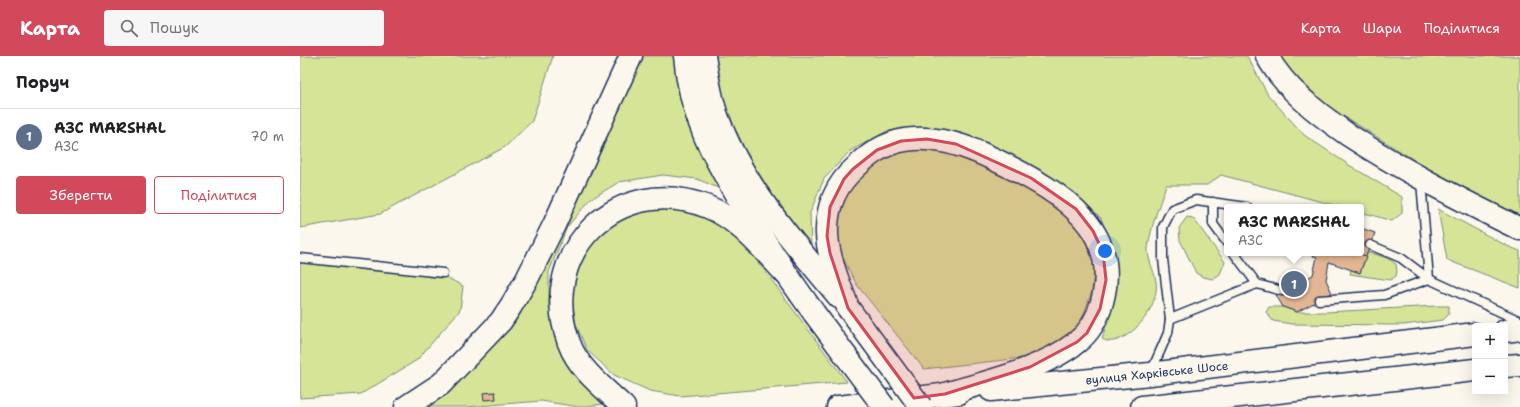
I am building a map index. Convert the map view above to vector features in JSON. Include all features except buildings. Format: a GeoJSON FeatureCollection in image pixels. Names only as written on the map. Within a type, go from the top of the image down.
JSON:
{"type":"FeatureCollection","features":[{"type":"Feature","properties":{"kind":"highway"},"geometry":{"type":"LineString","coordinates":[[406,407],[441,384],[501,321],[511,306],[527,279],[551,231],[631,56]]}},
{"type":"Feature","properties":{"kind":"highway"},"geometry":{"type":"LineString","coordinates":[[685,56],[687,76],[695,111],[706,142],[732,190],[786,274],[884,407]]}},
{"type":"Feature","properties":{"kind":"highway"},"geometry":{"type":"LineString","coordinates":[[704,56],[716,112],[741,170],[778,224],[848,308],[921,407]]}},
{"type":"Feature","properties":{"kind":"highway"},"geometry":{"type":"LineString","coordinates":[[1267,56],[1280,75],[1294,91],[1321,116],[1364,145],[1421,178],[1520,229]]}},
{"type":"Feature","properties":{"kind":"highway"},"geometry":{"type":"LineString","coordinates":[[848,308],[834,269],[828,242],[827,220],[836,192],[844,179],[865,158],[882,148],[901,141],[914,139],[941,140],[956,144],[1031,178],[1066,200],[1086,219],[1099,241],[1106,265],[1106,280],[1102,302],[1096,320],[1087,333],[1077,342],[1051,358],[1009,375],[945,394]]}},
{"type":"Feature","properties":{"kind":"highway"},"geometry":{"type":"LineString","coordinates":[[624,407],[579,362],[570,344],[563,321],[562,298],[565,271],[577,246],[595,225],[615,211],[641,201],[668,199],[697,203],[721,214],[742,229],[786,274]]}},
{"type":"Feature","properties":{"kind":"highway"},"geometry":{"type":"LineString","coordinates":[[1508,331],[1520,329]]}},
{"type":"Feature","properties":{"kind":"highway","name":"вулиця Харківське Шосе"},"geometry":{"type":"LineString","coordinates":[[838,407],[945,394],[1150,374],[1472,334]]}},
{"type":"Feature","properties":{"kind":"highway"},"geometry":{"type":"LineString","coordinates":[[1508,366],[1520,364]]}},
{"type":"Feature","properties":{"kind":"highway"},"geometry":{"type":"LineString","coordinates":[[1142,407],[1196,404],[1472,370]]}},
{"type":"Feature","properties":{"kind":"lane"},"geometry":{"type":"LineString","coordinates":[[1421,178],[1430,279]]}},
{"type":"Feature","properties":{"kind":"lane"},"geometry":{"type":"LineString","coordinates":[[1150,374],[1168,333],[1170,319],[1163,259],[1163,227],[1172,209],[1196,200],[1227,204]]}},
{"type":"Feature","properties":{"kind":"lane"},"geometry":{"type":"LineString","coordinates":[[1213,202],[1213,224],[1224,239]]}},
{"type":"Feature","properties":{"kind":"lane"},"geometry":{"type":"LineString","coordinates":[[1370,245],[1401,258],[1430,279],[1520,321]]}},
{"type":"Feature","properties":{"kind":"lane"},"geometry":{"type":"LineString","coordinates":[[1236,256],[1257,284]]}},
{"type":"Feature","properties":{"kind":"lane"},"geometry":{"type":"LineString","coordinates":[[300,258],[443,273]]}},
{"type":"Feature","properties":{"kind":"lane"},"geometry":{"type":"LineString","coordinates":[[1320,300],[1384,295],[1430,279]]}},
{"type":"Feature","properties":{"kind":"lane"},"geometry":{"type":"LineString","coordinates":[[1170,319],[1257,284],[1282,291]]}},
{"type":"Feature","properties":{"kind":"highlighted area"},"geometry":{"type":"Polygon","coordinates":[[[927,139],[956,144],[1031,178],[1076,209],[1093,231],[1103,252],[1106,280],[1100,309],[1087,333],[1077,342],[1030,367],[945,394],[914,398],[848,308],[830,253],[827,236],[830,207],[844,179],[853,169],[877,150],[901,141],[927,139]]]}},
{"type":"Feature","properties":{"kind":"green space"},"geometry":{"type":"Polygon","coordinates":[[[300,56],[553,56],[532,121],[505,147],[380,214],[300,228],[300,56]]]}},
{"type":"Feature","properties":{"kind":"green space"},"geometry":{"type":"Polygon","coordinates":[[[634,56],[673,56],[680,89],[725,191],[697,179],[663,175],[619,182],[591,199],[567,227],[549,272],[549,306],[558,344],[612,403],[579,407],[541,401],[466,407],[418,407],[477,354],[634,56]]]}},
{"type":"Feature","properties":{"kind":"green space"},"geometry":{"type":"Polygon","coordinates":[[[716,56],[1247,56],[1268,95],[1304,135],[1349,165],[1402,197],[1402,213],[1392,221],[1364,213],[1364,204],[1330,204],[1221,175],[1207,185],[1166,185],[1153,224],[1148,248],[1156,281],[1155,296],[1149,312],[1133,331],[1118,340],[1109,341],[1102,339],[1113,302],[1112,250],[1101,218],[1073,191],[958,133],[919,128],[887,131],[850,151],[824,179],[810,213],[811,251],[751,167],[721,106],[716,56]]]}},
{"type":"Feature","properties":{"kind":"green space"},"geometry":{"type":"Polygon","coordinates":[[[1280,56],[1520,56],[1520,217],[1459,188],[1329,107],[1290,71],[1280,56]]]}},
{"type":"Feature","properties":{"kind":"green space"},"geometry":{"type":"Polygon","coordinates":[[[917,143],[944,145],[1054,202],[1086,237],[1095,262],[1092,291],[1079,327],[1059,347],[1031,357],[924,369],[857,285],[837,247],[834,211],[854,176],[879,156],[917,143]]]}},
{"type":"Feature","properties":{"kind":"green space"},"geometry":{"type":"Polygon","coordinates":[[[652,209],[688,210],[714,219],[744,243],[847,382],[680,396],[650,391],[614,375],[587,350],[576,325],[572,298],[577,269],[590,244],[618,220],[652,209]]]}},
{"type":"Feature","properties":{"kind":"green space"},"geometry":{"type":"Polygon","coordinates":[[[1438,209],[1507,246],[1520,251],[1520,288],[1447,260],[1438,209]]]}},
{"type":"Feature","properties":{"kind":"green space"},"geometry":{"type":"Polygon","coordinates":[[[1187,217],[1193,218],[1225,262],[1220,274],[1213,279],[1203,277],[1196,273],[1180,240],[1179,228],[1187,217]]]}},
{"type":"Feature","properties":{"kind":"green space"},"geometry":{"type":"Polygon","coordinates":[[[1368,252],[1387,258],[1396,264],[1396,276],[1390,280],[1350,274],[1351,270],[1360,273],[1368,252]]]}},
{"type":"Feature","properties":{"kind":"green space"},"geometry":{"type":"Polygon","coordinates":[[[300,261],[436,272],[463,286],[460,310],[417,360],[361,394],[300,398],[300,261]]]}},
{"type":"Feature","properties":{"kind":"green space"},"geometry":{"type":"Polygon","coordinates":[[[1449,306],[1449,314],[1443,320],[1403,325],[1292,324],[1273,321],[1266,312],[1269,307],[1283,307],[1297,312],[1326,312],[1449,306]]]}},
{"type":"Feature","properties":{"kind":"place","name":"АЗС MARSHAL"},"geometry":{"type":"Point","coordinates":[1294,284]}}]}
